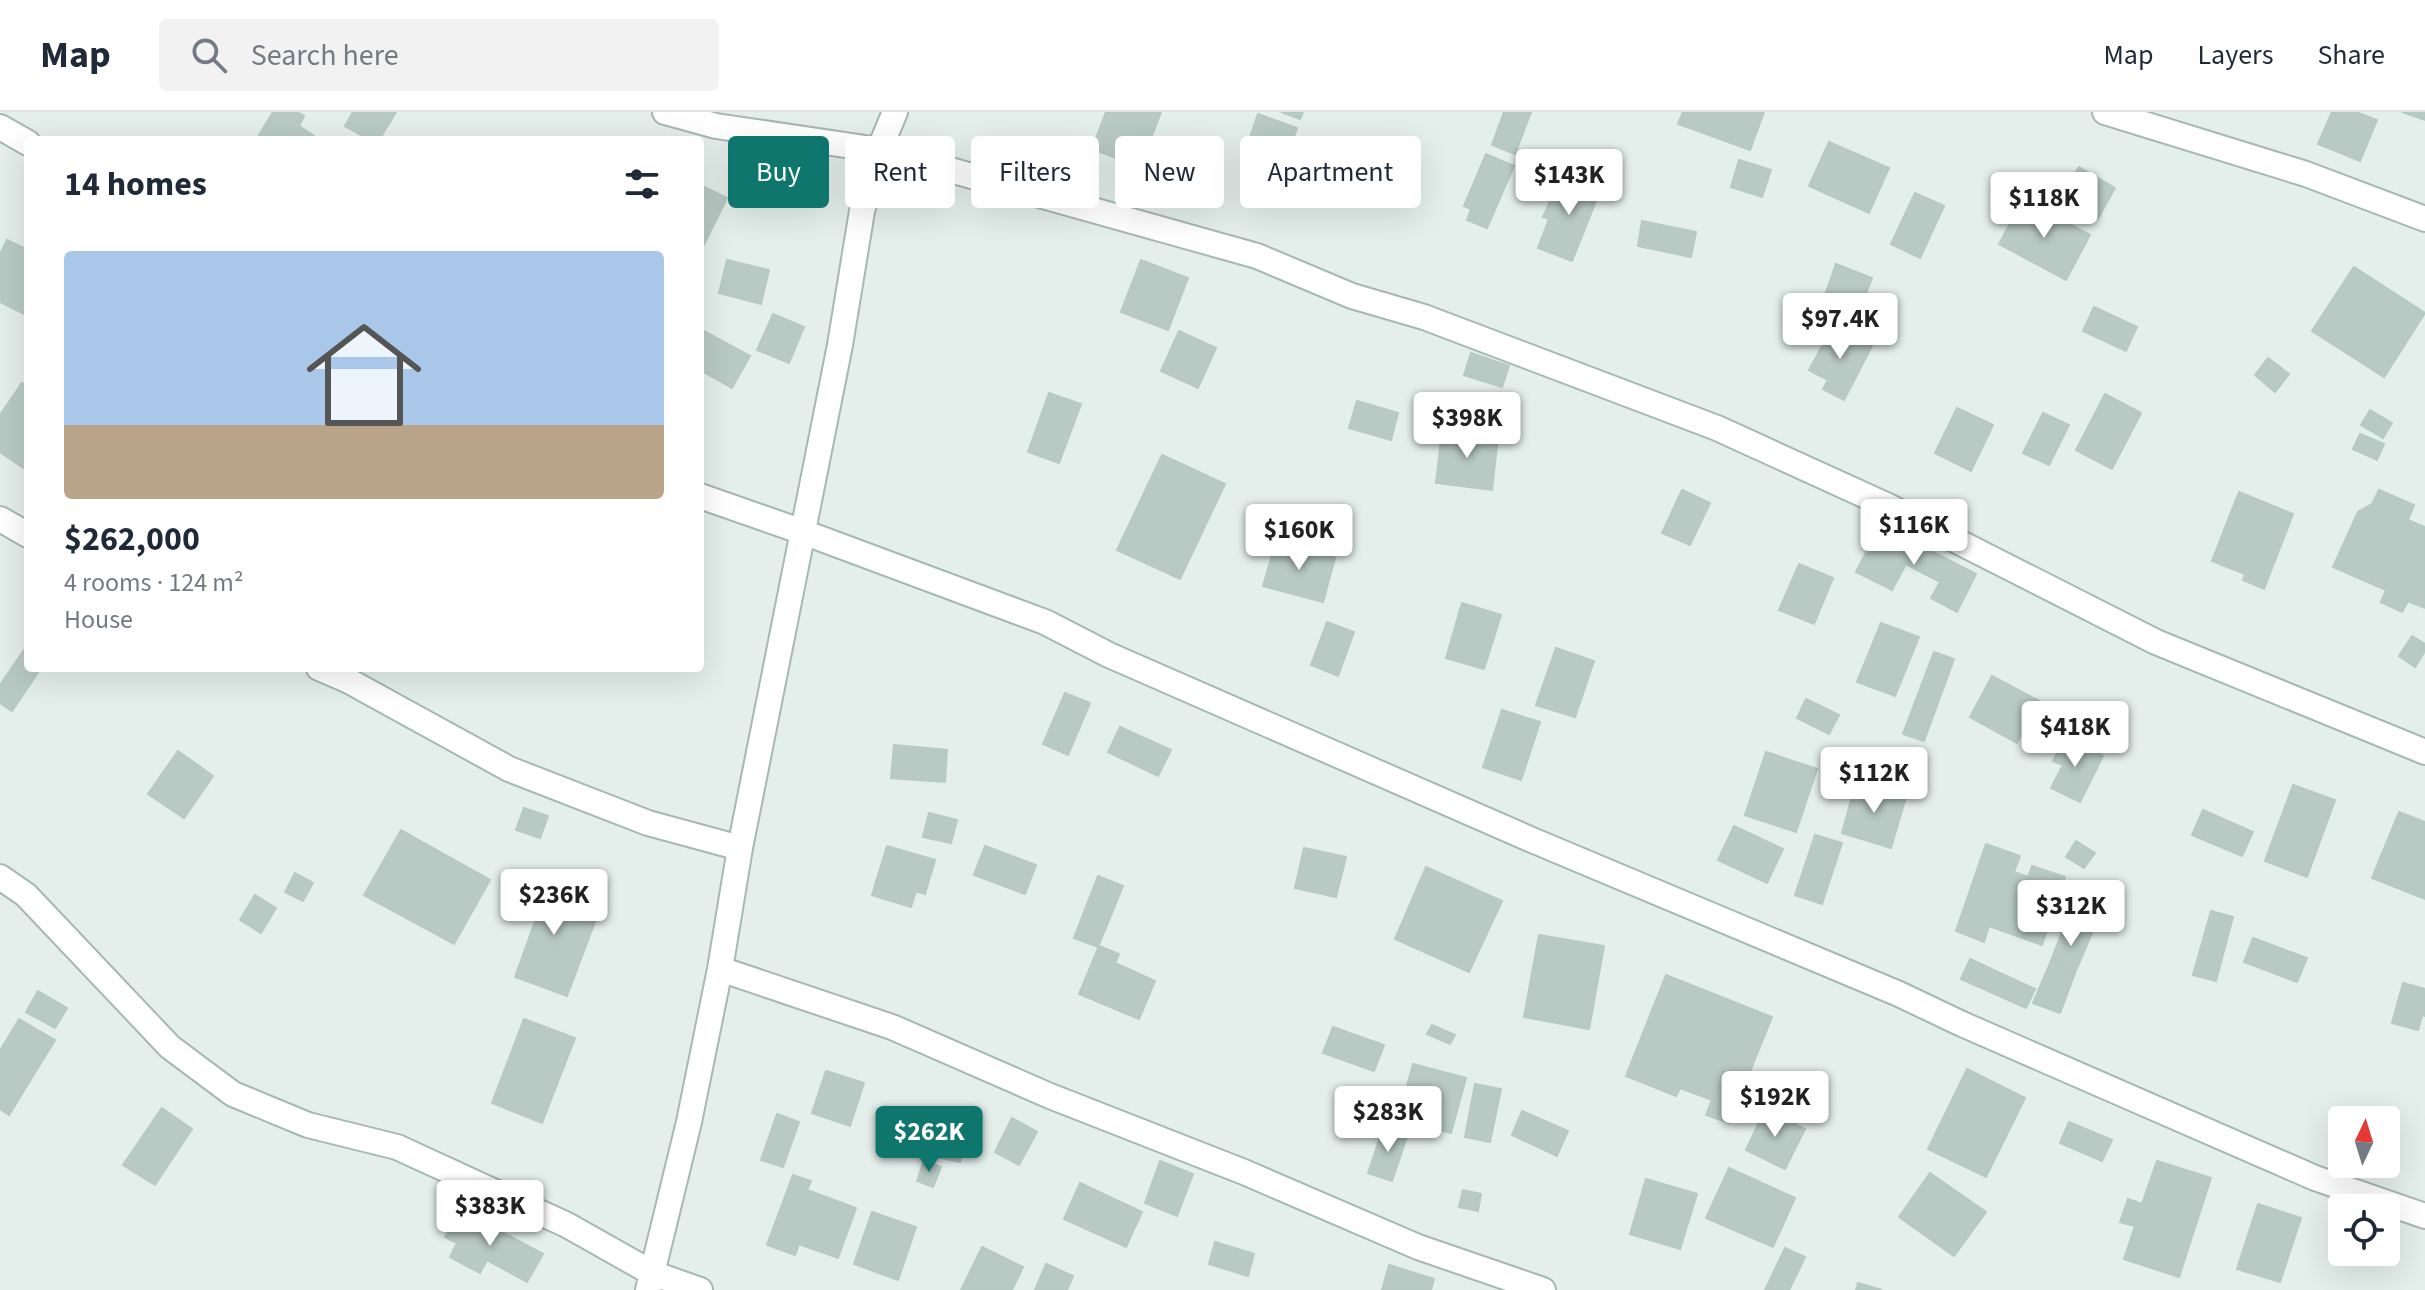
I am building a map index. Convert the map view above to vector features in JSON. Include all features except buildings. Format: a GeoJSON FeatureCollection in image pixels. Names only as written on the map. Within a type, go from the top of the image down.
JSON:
{"type":"FeatureCollection","features":[{"type":"Feature","properties":{"kind":"street"},"geometry":{"type":"LineString","coordinates":[[665,112],[716,126],[845,145]]}},
{"type":"Feature","properties":{"kind":"street"},"geometry":{"type":"LineString","coordinates":[[885,136],[895,112]]}},
{"type":"Feature","properties":{"kind":"street"},"geometry":{"type":"LineString","coordinates":[[2105,112],[2306,174],[2425,219]]}},
{"type":"Feature","properties":{"kind":"street"},"geometry":{"type":"LineString","coordinates":[[0,127],[24,141]]}},
{"type":"Feature","properties":{"kind":"street"},"geometry":{"type":"LineString","coordinates":[[955,171],[1257,256],[1352,296],[1424,317],[1717,428],[1888,506],[2156,642],[2425,752]]}},
{"type":"Feature","properties":{"kind":"street"},"geometry":{"type":"LineString","coordinates":[[650,1282],[689,1122],[720,969],[778,648],[840,345],[863,208]]}},
{"type":"Feature","properties":{"kind":"street"},"geometry":{"type":"LineString","coordinates":[[704,497],[1045,622],[1109,655],[1532,840],[1899,994],[2315,1178],[2425,1216]]}},
{"type":"Feature","properties":{"kind":"street"},"geometry":{"type":"LineString","coordinates":[[0,519],[24,533]]}},
{"type":"Feature","properties":{"kind":"street"},"geometry":{"type":"LineString","coordinates":[[328,672],[509,769],[648,823],[740,848]]}},
{"type":"Feature","properties":{"kind":"street"},"geometry":{"type":"LineString","coordinates":[[0,877],[26,895],[170,1047],[233,1094],[308,1125],[397,1147],[567,1225],[650,1282],[700,1290]]}},
{"type":"Feature","properties":{"kind":"street"},"geometry":{"type":"LineString","coordinates":[[720,969],[892,1027],[1050,1096],[1244,1172],[1418,1247],[1543,1290]]}}]}
